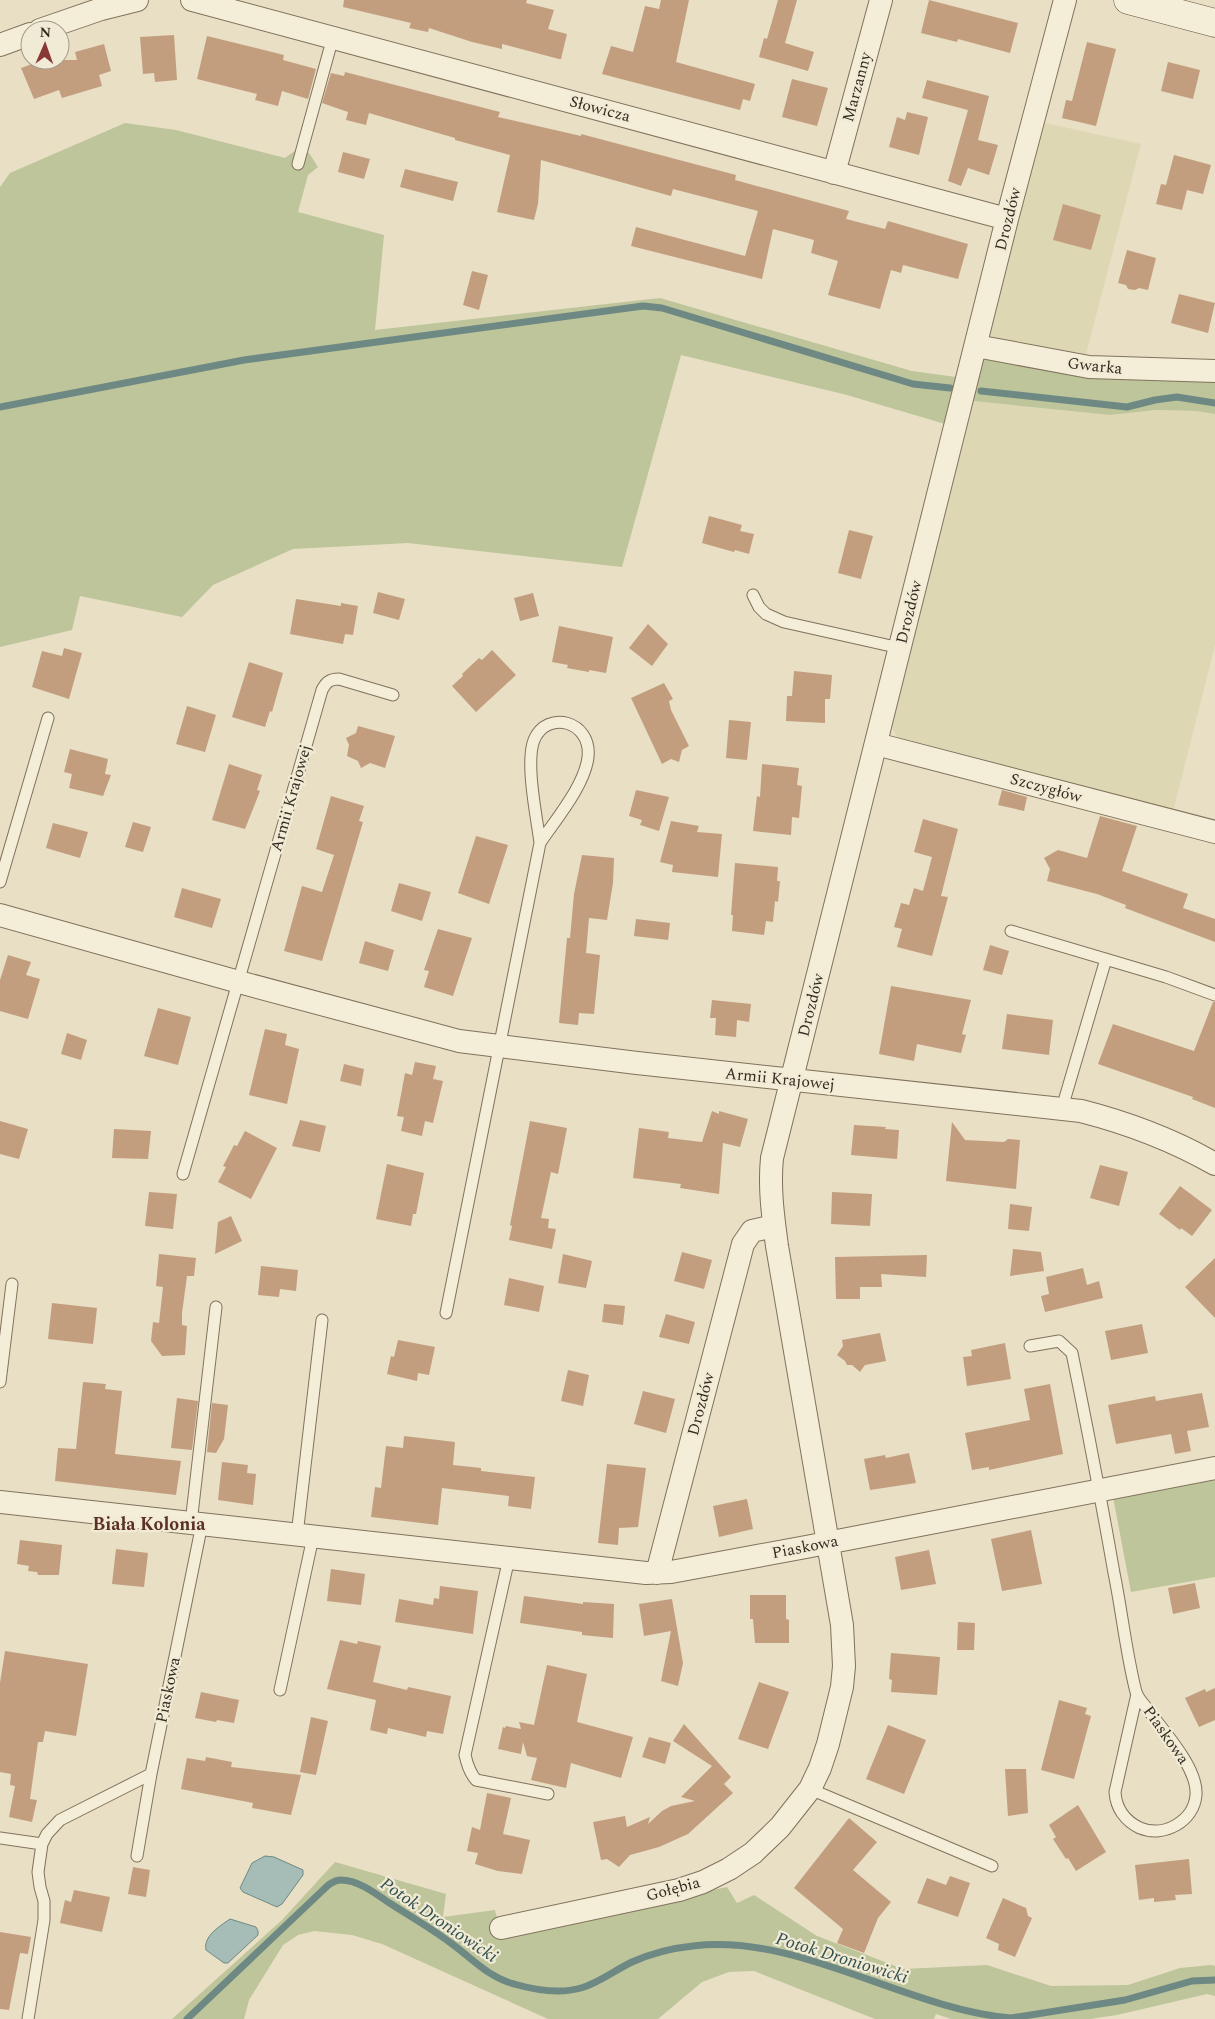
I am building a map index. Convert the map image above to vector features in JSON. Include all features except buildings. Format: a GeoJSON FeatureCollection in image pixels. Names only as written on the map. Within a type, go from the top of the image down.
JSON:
{"type":"FeatureCollection","features":[{"type":"Feature","properties":{"kind":"street"},"geometry":{"type":"LineString","coordinates":[[69,20],[101,9],[137,0]]}},
{"type":"Feature","properties":{"kind":"street","name":"Słowicza"},"geometry":{"type":"LineString","coordinates":[[192,0],[1007,219]]}},
{"type":"Feature","properties":{"kind":"street","name":"Marzanny"},"geometry":{"type":"LineString","coordinates":[[834,173],[881,0]]}},
{"type":"Feature","properties":{"kind":"street","name":"Drozdów"},"geometry":{"type":"LineString","coordinates":[[829,1543],[774,1226],[770,1179],[772,1158],[1007,219],[1065,0]]}},
{"type":"Feature","properties":{"kind":"street"},"geometry":{"type":"LineString","coordinates":[[1128,0],[1215,23]]}},
{"type":"Feature","properties":{"kind":"street"},"geometry":{"type":"LineString","coordinates":[[0,45],[20,38]]}},
{"type":"Feature","properties":{"kind":"street","name":"Gwarka"},"geometry":{"type":"LineString","coordinates":[[976,346],[1089,367],[1215,371]]}},
{"type":"Feature","properties":{"kind":"street","name":"Szczygłów"},"geometry":{"type":"LineString","coordinates":[[876,744],[1215,832]]}},
{"type":"Feature","properties":{"kind":"street","name":"Armii Krajowej"},"geometry":{"type":"LineString","coordinates":[[0,915],[446,1038],[498,1047],[1081,1111],[1126,1124],[1182,1146],[1215,1164]]}},
{"type":"Feature","properties":{"kind":"street","name":"Drozdów"},"geometry":{"type":"LineString","coordinates":[[657,1572],[743,1244],[752,1231],[774,1226]]}},
{"type":"Feature","properties":{"kind":"street","name":"Piaskowa"},"geometry":{"type":"LineString","coordinates":[[0,1502],[633,1573],[686,1569],[1215,1468]]}},
{"type":"Feature","properties":{"kind":"street","name":"Gołębia"},"geometry":{"type":"LineString","coordinates":[[501,1928],[679,1890],[703,1882],[729,1869],[754,1853],[780,1827],[810,1789],[820,1768],[842,1687],[844,1666],[842,1625],[829,1543]]}},
{"type":"Feature","properties":{"kind":"lane"},"geometry":{"type":"LineString","coordinates":[[298,164],[333,37]]}},
{"type":"Feature","properties":{"kind":"lane"},"geometry":{"type":"LineString","coordinates":[[753,595],[759,607],[766,614],[779,620],[900,648]]}},
{"type":"Feature","properties":{"kind":"lane","name":"Armii Krajowej"},"geometry":{"type":"LineString","coordinates":[[184,1174],[325,684],[331,679],[339,680],[393,695]]}},
{"type":"Feature","properties":{"kind":"lane"},"geometry":{"type":"LineString","coordinates":[[0,882],[48,718]]}},
{"type":"Feature","properties":{"kind":"lane"},"geometry":{"type":"LineString","coordinates":[[446,1313],[540,843],[532,773],[534,741],[544,728],[552,724],[569,724],[584,732],[589,752],[586,768],[576,789],[540,843]]}},
{"type":"Feature","properties":{"kind":"lane"},"geometry":{"type":"LineString","coordinates":[[1011,931],[1166,976],[1215,995]]}},
{"type":"Feature","properties":{"kind":"lane"},"geometry":{"type":"LineString","coordinates":[[1062,1108],[1106,959]]}},
{"type":"Feature","properties":{"kind":"lane"},"geometry":{"type":"LineString","coordinates":[[0,1382],[12,1284]]}},
{"type":"Feature","properties":{"kind":"lane"},"geometry":{"type":"LineString","coordinates":[[196,1524],[216,1307]]}},
{"type":"Feature","properties":{"kind":"lane"},"geometry":{"type":"LineString","coordinates":[[280,1690],[305,1536],[322,1320]]}},
{"type":"Feature","properties":{"kind":"lane","name":"Piaskowa"},"geometry":{"type":"LineString","coordinates":[[1030,1346],[1056,1341],[1070,1350],[1099,1490],[1137,1694],[1115,1792],[1116,1801],[1124,1816],[1140,1828],[1148,1830],[1167,1829],[1177,1825],[1192,1811],[1195,1803],[1196,1785],[1189,1767],[1137,1694]]}},
{"type":"Feature","properties":{"kind":"lane","name":"Piaskowa"},"geometry":{"type":"LineString","coordinates":[[137,1856],[196,1524]]}},
{"type":"Feature","properties":{"kind":"lane"},"geometry":{"type":"LineString","coordinates":[[509,1558],[466,1762],[472,1776],[476,1780],[548,1794]]}},
{"type":"Feature","properties":{"kind":"lane"},"geometry":{"type":"LineString","coordinates":[[28,2019],[44,1920],[44,1901],[38,1879],[42,1844],[53,1825],[60,1820],[151,1774]]}},
{"type":"Feature","properties":{"kind":"lane"},"geometry":{"type":"LineString","coordinates":[[810,1789],[992,1866]]}},
{"type":"Feature","properties":{"kind":"lane"},"geometry":{"type":"LineString","coordinates":[[0,1838],[42,1844]]}},
{"type":"Feature","properties":{"kind":"shaded area"},"geometry":{"type":"Polygon","coordinates":[[[1045,123],[1141,144],[1086,354],[987,337],[1045,123]]]}},
{"type":"Feature","properties":{"kind":"shaded area"},"geometry":{"type":"Polygon","coordinates":[[[973,401],[1110,415],[1156,410],[1196,411],[1215,414],[1215,645],[1173,812],[899,740],[892,728],[973,401]]]}},
{"type":"Feature","properties":{"kind":"green space"},"geometry":{"type":"Polygon","coordinates":[[[125,123],[176,130],[285,158],[296,150],[309,153],[318,167],[308,175],[298,212],[384,235],[375,330],[660,298],[912,371],[956,377],[945,424],[847,395],[681,355],[622,567],[408,543],[293,549],[213,585],[182,617],[80,596],[72,630],[0,647],[0,187],[10,173],[125,123]]]}},
{"type":"Feature","properties":{"kind":"green space"},"geometry":{"type":"Polygon","coordinates":[[[983,352],[1215,380],[1215,414],[1196,411],[1156,410],[1110,415],[973,401],[983,352]]]}},
{"type":"Feature","properties":{"kind":"green space"},"geometry":{"type":"Polygon","coordinates":[[[1215,1476],[1215,1577],[1131,1592],[1113,1497],[1215,1476]]]}},
{"type":"Feature","properties":{"kind":"green space"},"geometry":{"type":"Polygon","coordinates":[[[335,1862],[446,1894],[443,1917],[495,1910],[501,1935],[727,1887],[737,1903],[754,1895],[817,1936],[903,1969],[987,1965],[1051,1986],[1128,1985],[1180,1968],[1211,1965],[1215,1966],[1215,1996],[1207,1994],[1117,2015],[1090,2019],[951,2019],[936,2014],[934,2019],[875,2019],[754,1971],[729,1972],[702,1982],[658,2019],[548,2019],[382,1944],[352,1935],[314,1931],[298,1935],[283,1945],[249,2000],[244,2019],[172,2019],[282,1920],[335,1862]]]}},
{"type":"Feature","properties":{"kind":"water"},"geometry":{"type":"Polygon","coordinates":[[[265,1856],[274,1857],[303,1870],[303,1875],[282,1904],[277,1907],[243,1892],[240,1888],[252,1863],[265,1856]]]}},
{"type":"Feature","properties":{"kind":"water"},"geometry":{"type":"Polygon","coordinates":[[[230,1919],[256,1927],[258,1935],[228,1963],[224,1963],[206,1950],[206,1945],[213,1932],[230,1919]]]}},
{"type":"Feature","properties":{"kind":"waterway"},"geometry":{"type":"LineString","coordinates":[[0,407],[244,360],[643,306],[662,308],[913,384],[950,388]]}},
{"type":"Feature","properties":{"kind":"waterway"},"geometry":{"type":"LineString","coordinates":[[981,391],[1127,407],[1177,397],[1215,403]]}},
{"type":"Feature","properties":{"kind":"waterway","name":"Potok Droniowicki"},"geometry":{"type":"LineString","coordinates":[[187,2019],[326,1887],[338,1880],[354,1882],[372,1891],[441,1936],[495,1976],[504,1981],[530,1988],[573,1990],[601,1980],[646,1956],[693,1946],[733,1945],[773,1950],[813,1961],[932,2001],[972,2012],[1011,2018],[1125,2000],[1192,1981],[1215,1980]]}},
{"type":"Feature","properties":{"kind":"district","name":"Biała Kolonia"},"geometry":{"type":"Point","coordinates":[149,1524]}}]}
